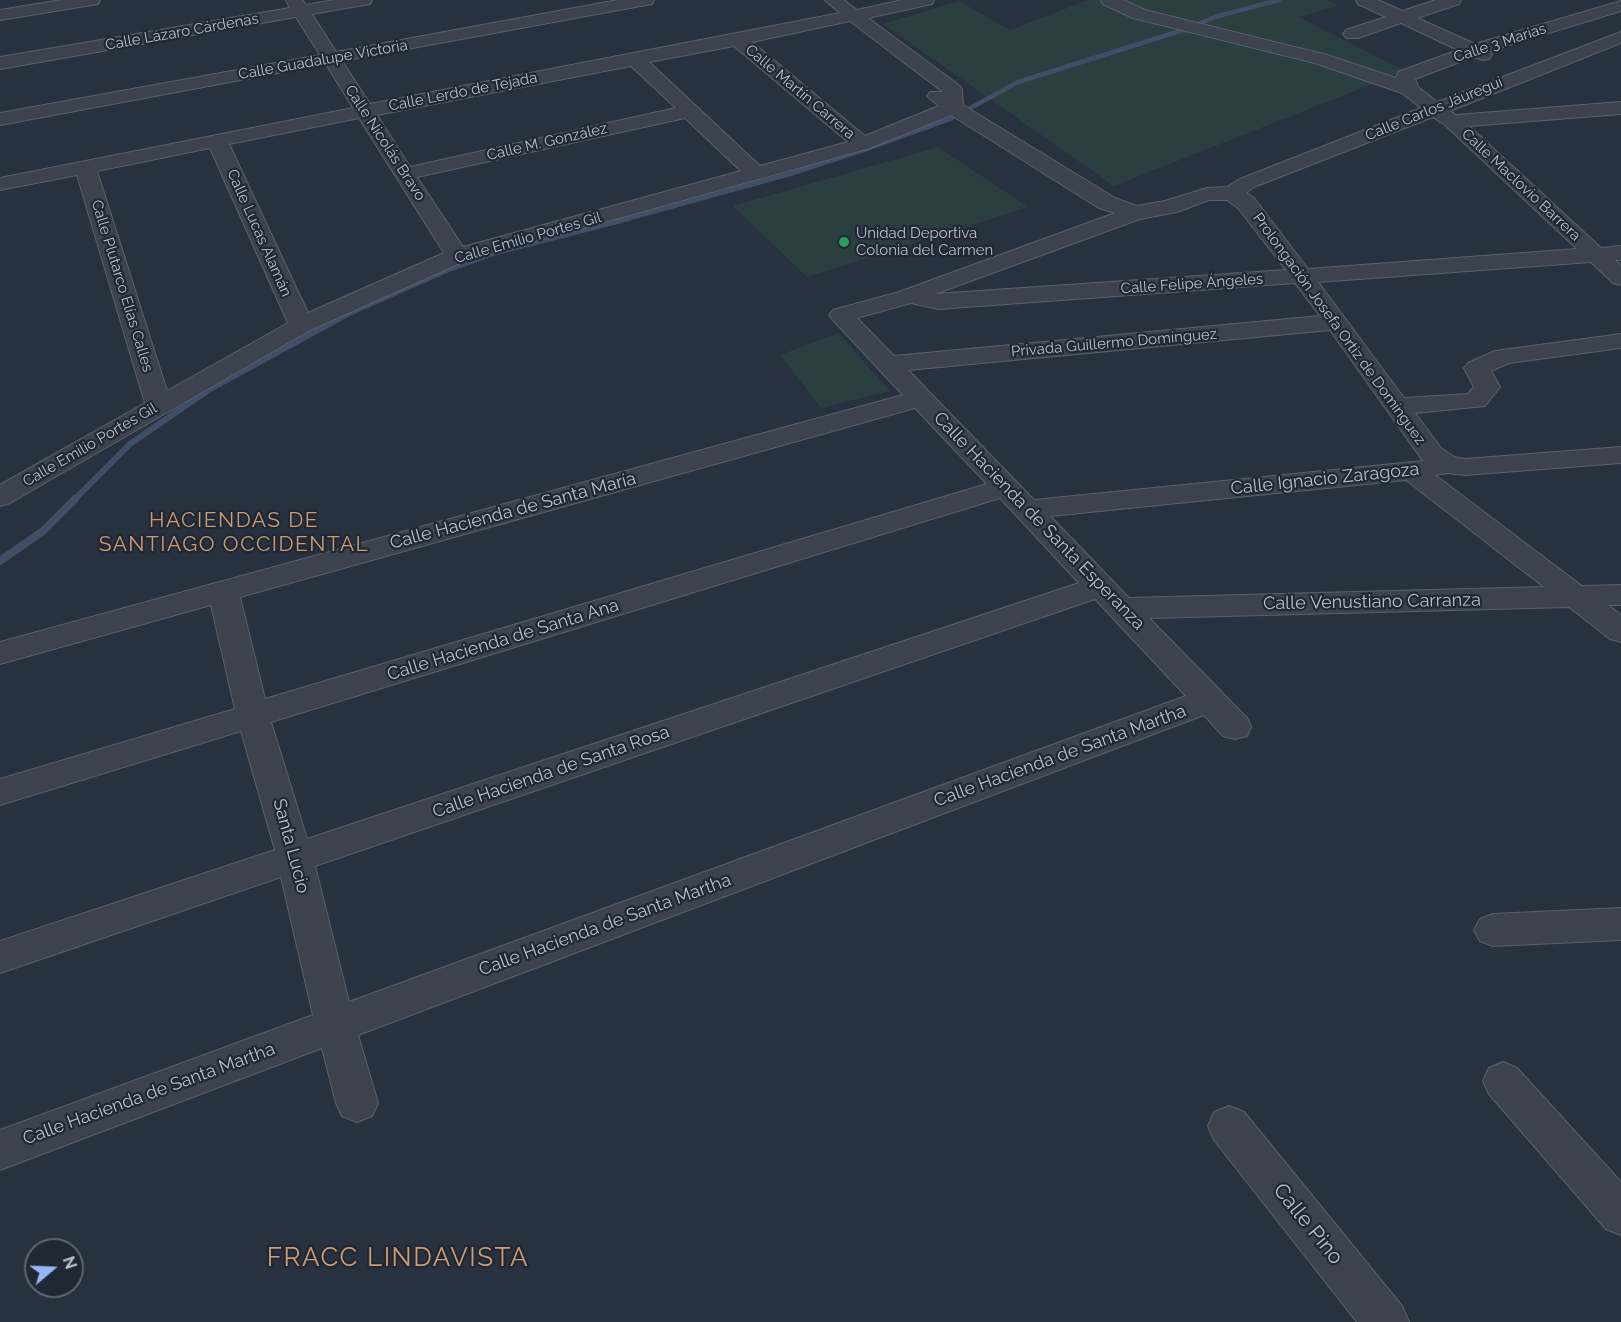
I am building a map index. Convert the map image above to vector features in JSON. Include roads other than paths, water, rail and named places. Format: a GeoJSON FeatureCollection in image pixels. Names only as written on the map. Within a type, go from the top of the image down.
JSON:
{"type":"FeatureCollection","features":[{"type":"Feature","properties":{"kind":"street"},"geometry":{"type":"LineString","coordinates":[[0,5],[31,0]]}},
{"type":"Feature","properties":{"kind":"street"},"geometry":{"type":"LineString","coordinates":[[0,15],[92,0]]}},
{"type":"Feature","properties":{"kind":"street","name":"Calle Lázaro Cárdenas"},"geometry":{"type":"LineString","coordinates":[[0,63],[297,6],[364,0]]}},
{"type":"Feature","properties":{"kind":"street","name":"Calle Guadalupe Victoria"},"geometry":{"type":"LineString","coordinates":[[0,119],[646,0]]}},
{"type":"Feature","properties":{"kind":"street","name":"Calle Lerdo de Tejada"},"geometry":{"type":"LineString","coordinates":[[0,184],[738,40],[834,10],[926,0]]}},
{"type":"Feature","properties":{"kind":"street","name":"Calle Maclovio Barrera"},"geometry":{"type":"LineString","coordinates":[[1109,0],[1139,14],[1321,59],[1413,93],[1452,121],[1621,278]]}},
{"type":"Feature","properties":{"kind":"street"},"geometry":{"type":"LineString","coordinates":[[1364,0],[1523,74]]}},
{"type":"Feature","properties":{"kind":"street"},"geometry":{"type":"LineString","coordinates":[[1352,34],[1453,0]]}},
{"type":"Feature","properties":{"kind":"street","name":"Calle Nicolás Bravo"},"geometry":{"type":"LineString","coordinates":[[297,6],[457,256]]}},
{"type":"Feature","properties":{"kind":"street","name":"Calle 3 Marias"},"geometry":{"type":"LineString","coordinates":[[1413,93],[1404,76],[1474,50],[1621,6]]}},
{"type":"Feature","properties":{"kind":"street"},"geometry":{"type":"LineString","coordinates":[[834,10],[963,114],[1107,203],[1135,213]]}},
{"type":"Feature","properties":{"kind":"street","name":"Calle Martín Carrera"},"geometry":{"type":"LineString","coordinates":[[738,40],[863,144]]}},
{"type":"Feature","properties":{"kind":"street","name":"Calle Carlos Jáuregui"},"geometry":{"type":"LineString","coordinates":[[842,315],[907,297],[1135,213],[1169,207],[1206,194],[1240,188],[1523,74],[1619,40]]}},
{"type":"Feature","properties":{"kind":"street"},"geometry":{"type":"LineString","coordinates":[[636,60],[757,175]]}},
{"type":"Feature","properties":{"kind":"street","name":"Calle Carlos Jáuregui"},"geometry":{"type":"LineString","coordinates":[[1240,188],[1241,165],[1413,93]]}},
{"type":"Feature","properties":{"kind":"street"},"geometry":{"type":"LineString","coordinates":[[1452,121],[1621,108]]}},
{"type":"Feature","properties":{"kind":"street","name":"Calle M. González"},"geometry":{"type":"LineString","coordinates":[[405,174],[689,111]]}},
{"type":"Feature","properties":{"kind":"street","name":"Calle Emilio Portes Gil"},"geometry":{"type":"LineString","coordinates":[[0,496],[301,325],[457,256],[757,175],[963,114]]}},
{"type":"Feature","properties":{"kind":"street","name":"Calle Lucas Alamán"},"geometry":{"type":"LineString","coordinates":[[217,140],[301,325]]}},
{"type":"Feature","properties":{"kind":"street","name":"Calle Plutarco Elías Calles"},"geometry":{"type":"LineString","coordinates":[[85,167],[159,405]]}},
{"type":"Feature","properties":{"kind":"street","name":"Prolongación Josefa Ortiz de Domínguez"},"geometry":{"type":"LineString","coordinates":[[1240,188],[1246,203],[1337,322],[1431,454],[1447,465]]}},
{"type":"Feature","properties":{"kind":"street","name":"Calle Felipe Ángeles"},"geometry":{"type":"LineString","coordinates":[[907,297],[938,302],[1621,253]]}},
{"type":"Feature","properties":{"kind":"street","name":"Calle Hacienda de Santa Esperanza"},"geometry":{"type":"LineString","coordinates":[[842,315],[1235,727]]}},
{"type":"Feature","properties":{"kind":"street","name":"Privada Guillermo Domínguez"},"geometry":{"type":"LineString","coordinates":[[890,364],[1337,322]]}},
{"type":"Feature","properties":{"kind":"street"},"geometry":{"type":"LineString","coordinates":[[1396,406],[1476,400],[1487,387],[1477,368],[1504,356],[1621,341]]}},
{"type":"Feature","properties":{"kind":"street","name":"Calle Hacienda de Santa María"},"geometry":{"type":"LineString","coordinates":[[0,653],[922,398]]}},
{"type":"Feature","properties":{"kind":"street","name":"Calle Ignacio Zaragoza"},"geometry":{"type":"LineString","coordinates":[[1029,509],[1412,471],[1447,465],[1465,466],[1621,455]]}},
{"type":"Feature","properties":{"kind":"street"},"geometry":{"type":"LineString","coordinates":[[1412,471],[1621,631]]}},
{"type":"Feature","properties":{"kind":"street","name":"Calle Hacienda de Santa Ana"},"geometry":{"type":"LineString","coordinates":[[0,792],[1007,487]]}},
{"type":"Feature","properties":{"kind":"street","name":"Santa Lucio"},"geometry":{"type":"LineString","coordinates":[[223,590],[253,715],[296,858],[335,1025],[357,1103]]}},
{"type":"Feature","properties":{"kind":"street","name":"Calle Venustiano Carranza"},"geometry":{"type":"LineString","coordinates":[[1112,597],[1621,596]]}},
{"type":"Feature","properties":{"kind":"street","name":"Calle Hacienda de Santa Rosa"},"geometry":{"type":"LineString","coordinates":[[0,957],[296,858],[1112,597]]}},
{"type":"Feature","properties":{"kind":"street","name":"Calle Hacienda de Santa Martha"},"geometry":{"type":"LineString","coordinates":[[0,1150],[1210,700]]}},
{"type":"Feature","properties":{"kind":"street"},"geometry":{"type":"LineString","coordinates":[[1493,930],[1621,924]]}},
{"type":"Feature","properties":{"kind":"street"},"geometry":{"type":"LineString","coordinates":[[1503,1080],[1621,1214]]}},
{"type":"Feature","properties":{"kind":"street","name":"Calle Pino"},"geometry":{"type":"LineString","coordinates":[[1230,1126],[1386,1322]]}},
{"type":"Feature","properties":{"kind":"waterway"},"geometry":{"type":"LineString","coordinates":[[623,220],[790,174],[867,149],[950,119],[1018,82],[1180,31],[1218,16],[1279,0]]}},
{"type":"Feature","properties":{"kind":"waterway"},"geometry":{"type":"LineString","coordinates":[[0,561],[43,531],[130,444],[210,389],[349,313],[444,271],[496,252],[629,218]]}},
{"type":"Feature","properties":{"kind":"place","name":"Unidad Deportiva Colonia del Carmen"},"geometry":{"type":"Point","coordinates":[844,242]}},
{"type":"Feature","properties":{"kind":"district","name":"HACIENDAS DE SANTIAGO OCCIDENTAL"},"geometry":{"type":"Point","coordinates":[234,533]}},
{"type":"Feature","properties":{"kind":"district","name":"FRACC LINDAVISTA"},"geometry":{"type":"Point","coordinates":[398,1258]}}]}
